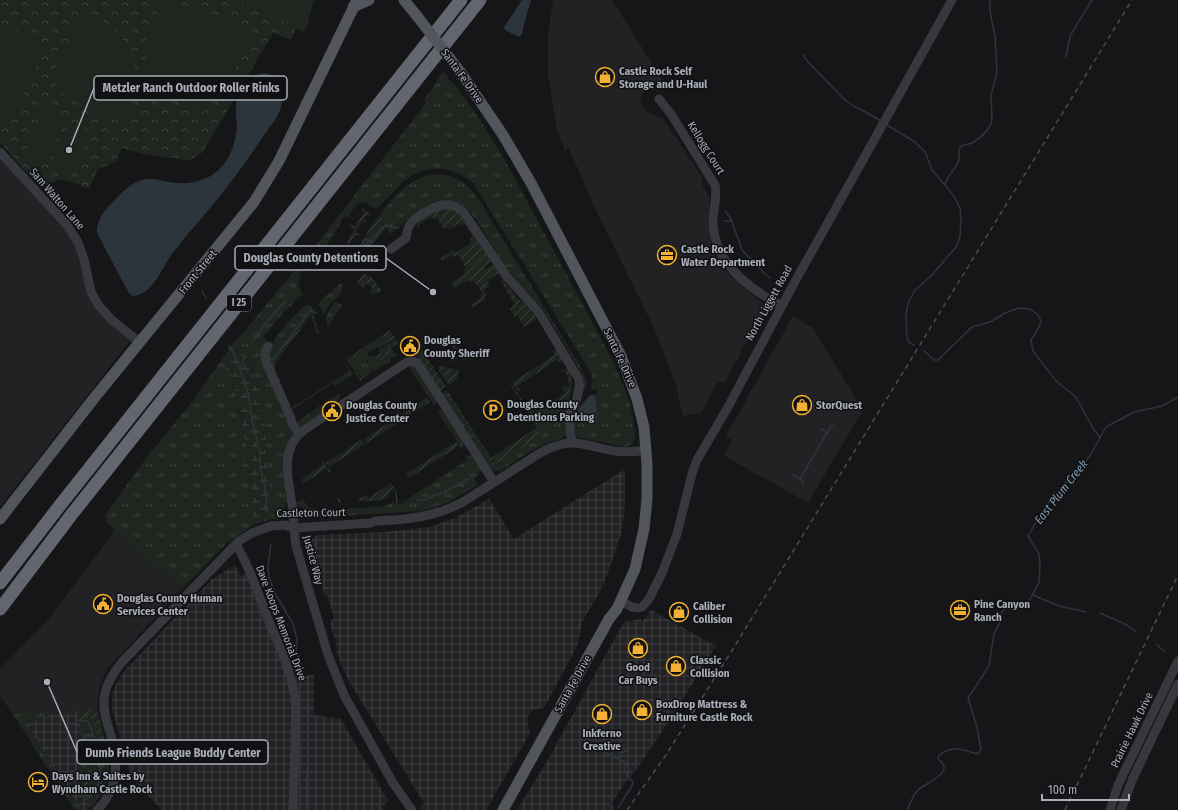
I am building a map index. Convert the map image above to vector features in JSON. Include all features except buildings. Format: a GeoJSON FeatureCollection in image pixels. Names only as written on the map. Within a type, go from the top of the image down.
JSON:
{"type":"FeatureCollection","features":[{"type":"Feature","properties":{"kind":"highway","name":"I 25"},"geometry":{"type":"LineString","coordinates":[[0,583],[461,0]]}},
{"type":"Feature","properties":{"kind":"highway","name":"I 25"},"geometry":{"type":"LineString","coordinates":[[0,609],[72,514],[480,0]]}},
{"type":"Feature","properties":{"kind":"main road"},"geometry":{"type":"LineString","coordinates":[[355,4],[369,0]]}},
{"type":"Feature","properties":{"kind":"main road","name":"Santa Fe Drive"},"geometry":{"type":"LineString","coordinates":[[404,0],[461,73],[520,163],[621,356],[637,398],[644,427],[648,486],[644,529],[635,569],[617,609],[609,619],[504,810]]}},
{"type":"Feature","properties":{"kind":"main road","name":"Front Street"},"geometry":{"type":"LineString","coordinates":[[0,519],[139,342],[241,220],[263,189],[280,161],[355,4]]}},
{"type":"Feature","properties":{"kind":"street","name":"North Liggett Road"},"geometry":{"type":"LineString","coordinates":[[621,601],[632,608],[638,608],[642,607],[649,599],[662,573],[677,534],[696,463],[781,306],[952,0]]}},
{"type":"Feature","properties":{"kind":"street","name":"Kellogg Court"},"geometry":{"type":"LineString","coordinates":[[659,99],[671,114],[715,185],[716,196],[713,219],[714,233],[725,261],[743,280],[781,306]]}},
{"type":"Feature","properties":{"kind":"street","name":"Sam Walton Lane"},"geometry":{"type":"LineString","coordinates":[[0,152],[66,224],[78,242],[84,259],[91,292],[99,306],[112,320],[139,342]]}},
{"type":"Feature","properties":{"kind":"street"},"geometry":{"type":"LineString","coordinates":[[391,249],[406,238],[408,226],[412,221],[432,208],[445,204],[459,208],[468,217],[507,277],[538,311],[578,376],[579,382],[577,398],[572,406],[570,420],[572,443]]}},
{"type":"Feature","properties":{"kind":"street"},"geometry":{"type":"LineString","coordinates":[[268,346],[265,352],[266,362],[292,423],[299,434]]}},
{"type":"Feature","properties":{"kind":"street","name":"Justice Way"},"geometry":{"type":"LineString","coordinates":[[412,810],[393,783],[356,717],[336,676],[298,557],[293,528],[294,515],[286,461],[290,447],[299,434],[407,362],[414,361],[418,364],[494,482]]}},
{"type":"Feature","properties":{"kind":"street","name":"Castleton Court"},"geometry":{"type":"LineString","coordinates":[[97,810],[111,792],[116,769],[116,753],[105,716],[104,706],[105,692],[110,678],[122,662],[236,544],[252,533],[267,527],[285,525],[293,528],[371,523],[375,521],[424,517],[442,512],[456,506],[548,449],[572,443],[621,452],[646,450]]}},
{"type":"Feature","properties":{"kind":"street","name":"Dave Koops Memorial Drive"},"geometry":{"type":"LineString","coordinates":[[236,544],[245,560],[288,670],[294,690],[296,709],[293,810]]}},
{"type":"Feature","properties":{"kind":"street","name":"Prairie Hawk Drive"},"geometry":{"type":"LineString","coordinates":[[1110,810],[1121,780],[1178,661]]}},
{"type":"Feature","properties":{"kind":"street","name":"Prairie Hawk Drive"},"geometry":{"type":"LineString","coordinates":[[1120,810],[1133,778],[1178,684]]}},
{"type":"Feature","properties":{"kind":"shaded area"},"geometry":{"type":"Polygon","coordinates":[[[522,0],[531,0],[522,34],[519,37],[505,30],[504,27],[522,0]]]}},
{"type":"Feature","properties":{"kind":"shaded area","name":"Castle Rock Water Department"},"geometry":{"type":"Polygon","coordinates":[[[553,0],[612,0],[663,81],[648,89],[639,99],[650,114],[663,118],[702,177],[702,184],[710,198],[708,223],[710,237],[712,246],[721,264],[731,277],[765,305],[767,309],[759,327],[753,332],[751,338],[742,348],[738,360],[734,364],[726,382],[718,382],[701,413],[683,416],[675,382],[655,330],[593,204],[569,148],[565,151],[556,126],[548,74],[548,35],[553,0]]]}},
{"type":"Feature","properties":{"kind":"shaded area"},"geometry":{"type":"Polygon","coordinates":[[[266,73],[272,75],[282,87],[282,104],[276,117],[226,188],[171,255],[156,280],[146,291],[140,295],[133,296],[129,293],[125,286],[97,233],[101,217],[108,207],[124,191],[139,181],[151,179],[175,183],[191,183],[207,178],[218,171],[230,154],[234,142],[237,128],[237,100],[240,88],[253,76],[266,73]]]}},
{"type":"Feature","properties":{"kind":"shaded area"},"geometry":{"type":"Polygon","coordinates":[[[0,155],[70,232],[104,318],[130,341],[0,507],[0,155]]]}},
{"type":"Feature","properties":{"kind":"shaded area","name":"StorQuest"},"geometry":{"type":"Polygon","coordinates":[[[793,316],[813,328],[863,410],[808,503],[723,455],[732,440],[726,436],[793,316]]]}},
{"type":"Feature","properties":{"kind":"shaded area"},"geometry":{"type":"Polygon","coordinates":[[[590,395],[594,395],[597,410],[595,424],[591,426],[582,422],[579,413],[580,407],[590,395]]]}},
{"type":"Feature","properties":{"kind":"shaded area"},"geometry":{"type":"Polygon","coordinates":[[[625,469],[625,508],[621,534],[609,570],[599,593],[582,622],[576,648],[544,708],[532,710],[527,719],[530,733],[486,810],[422,810],[420,808],[424,803],[350,683],[343,669],[336,651],[338,650],[330,623],[334,617],[327,595],[325,596],[319,575],[315,573],[307,544],[316,535],[385,532],[430,527],[457,517],[489,499],[514,539],[625,469]]]}},
{"type":"Feature","properties":{"kind":"shaded area"},"geometry":{"type":"Polygon","coordinates":[[[115,530],[159,571],[171,574],[182,589],[107,669],[99,688],[97,710],[13,714],[0,696],[0,669],[49,619],[115,530]]]}},
{"type":"Feature","properties":{"kind":"shaded area"},"geometry":{"type":"Polygon","coordinates":[[[235,565],[240,576],[254,570],[295,677],[314,675],[314,715],[341,719],[388,801],[382,807],[384,810],[162,810],[132,779],[112,709],[112,694],[117,682],[127,668],[212,579],[235,565]]]}},
{"type":"Feature","properties":{"kind":"shaded area"},"geometry":{"type":"Polygon","coordinates":[[[651,610],[716,646],[671,718],[639,766],[611,804],[615,807],[613,810],[517,810],[546,763],[624,622],[640,619],[643,621],[651,610]]]}},
{"type":"Feature","properties":{"kind":"shaded area"},"geometry":{"type":"Polygon","coordinates":[[[97,710],[109,757],[109,772],[106,784],[96,802],[87,810],[75,810],[13,714],[97,710]]]}},
{"type":"Feature","properties":{"kind":"green space"},"geometry":{"type":"Polygon","coordinates":[[[0,0],[314,0],[304,32],[296,29],[291,40],[273,33],[203,152],[190,160],[148,155],[122,148],[116,162],[98,169],[89,189],[65,180],[57,180],[45,187],[40,187],[0,143],[0,0]]]}},
{"type":"Feature","properties":{"kind":"green space"},"geometry":{"type":"Polygon","coordinates":[[[234,0],[312,0],[309,15],[303,29],[234,0]]]}},
{"type":"Feature","properties":{"kind":"green space"},"geometry":{"type":"Polygon","coordinates":[[[163,2],[219,16],[246,29],[249,38],[239,62],[204,113],[158,92],[142,47],[163,2]]]}},
{"type":"Feature","properties":{"kind":"green space"},"geometry":{"type":"Polygon","coordinates":[[[82,10],[100,19],[114,30],[124,42],[131,56],[135,71],[135,87],[132,104],[125,123],[59,92],[53,77],[82,10]]]}},
{"type":"Feature","properties":{"kind":"green space"},"geometry":{"type":"Polygon","coordinates":[[[0,23],[35,40],[41,55],[9,126],[0,122],[0,23]]]}},
{"type":"Feature","properties":{"kind":"green space"},"geometry":{"type":"Polygon","coordinates":[[[443,71],[475,112],[501,153],[603,342],[620,376],[629,401],[635,439],[631,445],[625,447],[577,437],[574,434],[573,415],[580,403],[579,411],[591,426],[596,418],[595,397],[597,392],[596,388],[591,391],[592,377],[584,361],[474,184],[457,173],[448,170],[429,170],[411,176],[376,209],[368,204],[361,203],[356,206],[348,218],[344,216],[325,248],[306,268],[298,274],[301,277],[299,286],[303,294],[281,315],[264,336],[267,343],[263,349],[293,432],[284,456],[284,474],[287,496],[286,503],[279,520],[272,519],[274,515],[265,448],[265,439],[267,434],[262,416],[264,407],[252,369],[247,359],[231,346],[319,241],[426,103],[424,99],[433,88],[443,71]]]}},
{"type":"Feature","properties":{"kind":"green space"},"geometry":{"type":"Polygon","coordinates":[[[44,110],[65,120],[44,165],[24,156],[44,110]]]}},
{"type":"Feature","properties":{"kind":"green space"},"geometry":{"type":"Polygon","coordinates":[[[69,123],[90,132],[70,178],[49,168],[69,123]]]}},
{"type":"Feature","properties":{"kind":"green space"},"geometry":{"type":"Polygon","coordinates":[[[438,174],[452,177],[462,182],[479,200],[583,371],[587,384],[581,397],[583,380],[582,373],[543,309],[509,272],[475,218],[462,204],[444,200],[434,202],[405,217],[389,232],[380,214],[398,194],[412,183],[420,178],[438,174]]]}},
{"type":"Feature","properties":{"kind":"green space"},"geometry":{"type":"Polygon","coordinates":[[[444,200],[456,202],[467,209],[509,272],[526,291],[524,292],[457,204],[415,216],[407,220],[390,234],[389,232],[405,217],[431,203],[444,200]]]}},
{"type":"Feature","properties":{"kind":"green space"},"geometry":{"type":"Polygon","coordinates":[[[451,208],[461,213],[492,259],[490,261],[491,262],[485,267],[486,269],[493,265],[496,266],[500,272],[487,281],[490,286],[484,290],[487,295],[484,296],[486,299],[473,307],[471,307],[472,304],[481,298],[480,295],[482,293],[474,281],[471,282],[468,280],[455,288],[451,283],[465,274],[463,271],[466,268],[458,255],[455,257],[453,255],[441,260],[441,258],[453,250],[455,253],[471,243],[470,239],[473,237],[465,224],[461,226],[459,223],[450,229],[443,228],[437,218],[434,220],[432,217],[419,225],[420,227],[416,230],[419,220],[437,209],[451,208]]]}},
{"type":"Feature","properties":{"kind":"green space"},"geometry":{"type":"Polygon","coordinates":[[[361,209],[364,209],[371,215],[369,217],[366,215],[364,218],[367,221],[366,223],[362,221],[356,232],[360,234],[359,236],[355,235],[349,245],[343,241],[347,243],[354,228],[350,227],[351,224],[355,226],[364,213],[361,209]]]}},
{"type":"Feature","properties":{"kind":"green space"},"geometry":{"type":"Polygon","coordinates":[[[380,214],[386,228],[368,250],[366,249],[359,257],[361,259],[355,268],[352,263],[353,259],[370,228],[380,214]]]}},
{"type":"Feature","properties":{"kind":"green space"},"geometry":{"type":"Polygon","coordinates":[[[363,274],[371,276],[381,290],[373,295],[370,293],[373,288],[366,283],[363,288],[357,283],[363,274]]]}},
{"type":"Feature","properties":{"kind":"green space"},"geometry":{"type":"Polygon","coordinates":[[[503,280],[519,300],[525,303],[536,315],[536,320],[524,327],[517,316],[514,317],[510,309],[515,304],[501,282],[503,280]]]}},
{"type":"Feature","properties":{"kind":"green space"},"geometry":{"type":"Polygon","coordinates":[[[341,283],[341,292],[330,304],[324,315],[319,304],[320,301],[341,283]]]}},
{"type":"Feature","properties":{"kind":"green space"},"geometry":{"type":"Polygon","coordinates":[[[336,301],[342,305],[328,328],[326,320],[328,313],[336,301]]]}},
{"type":"Feature","properties":{"kind":"green space"},"geometry":{"type":"Polygon","coordinates":[[[304,306],[311,306],[310,310],[298,323],[274,358],[270,356],[270,350],[273,343],[282,329],[304,306]]]}},
{"type":"Feature","properties":{"kind":"green space"},"geometry":{"type":"Polygon","coordinates":[[[311,306],[316,313],[313,314],[319,332],[317,333],[311,315],[275,364],[275,370],[281,382],[279,383],[274,377],[267,351],[270,356],[274,358],[298,323],[310,310],[311,306]]]}},
{"type":"Feature","properties":{"kind":"green space"},"geometry":{"type":"Polygon","coordinates":[[[390,330],[395,338],[388,343],[383,336],[348,359],[361,378],[372,373],[360,381],[346,359],[390,330]]]}},
{"type":"Feature","properties":{"kind":"green space"},"geometry":{"type":"Polygon","coordinates":[[[383,336],[388,343],[379,348],[377,347],[368,353],[369,355],[366,361],[372,372],[362,378],[348,359],[383,336]]]}},
{"type":"Feature","properties":{"kind":"green space"},"geometry":{"type":"Polygon","coordinates":[[[396,339],[398,343],[391,348],[396,355],[389,359],[390,361],[373,372],[383,364],[380,359],[385,355],[381,349],[396,339]]]}},
{"type":"Feature","properties":{"kind":"green space"},"geometry":{"type":"Polygon","coordinates":[[[455,342],[458,343],[455,346],[457,348],[476,352],[483,348],[462,363],[464,360],[459,357],[453,362],[450,360],[450,355],[452,354],[459,356],[461,351],[453,349],[452,345],[455,342]]]}},
{"type":"Feature","properties":{"kind":"green space"},"geometry":{"type":"Polygon","coordinates":[[[231,346],[235,350],[240,350],[247,359],[259,389],[264,407],[262,416],[267,434],[265,439],[266,460],[274,515],[272,519],[255,524],[247,458],[248,447],[232,372],[230,369],[226,371],[225,361],[228,357],[228,347],[231,346]]]}},
{"type":"Feature","properties":{"kind":"green space"},"geometry":{"type":"Polygon","coordinates":[[[379,349],[381,349],[385,356],[383,364],[373,371],[368,364],[368,358],[370,356],[375,357],[379,354],[379,349]]]}},
{"type":"Feature","properties":{"kind":"green space"},"geometry":{"type":"Polygon","coordinates":[[[422,350],[446,387],[440,391],[416,354],[422,350]]]}},
{"type":"Feature","properties":{"kind":"green space"},"geometry":{"type":"Polygon","coordinates":[[[556,350],[563,360],[562,362],[560,363],[557,360],[517,386],[520,390],[518,391],[512,382],[555,355],[553,351],[556,350]]]}},
{"type":"Feature","properties":{"kind":"green space"},"geometry":{"type":"Polygon","coordinates":[[[228,351],[230,369],[232,372],[243,431],[249,453],[247,458],[255,524],[228,542],[182,589],[171,574],[159,571],[107,523],[105,515],[150,453],[191,403],[228,351]]]}},
{"type":"Feature","properties":{"kind":"green space"},"geometry":{"type":"Polygon","coordinates":[[[413,364],[437,400],[434,405],[409,367],[413,364]]]}},
{"type":"Feature","properties":{"kind":"green space"},"geometry":{"type":"Polygon","coordinates":[[[346,365],[353,374],[335,386],[333,383],[293,409],[293,407],[349,371],[346,365]]]}},
{"type":"Feature","properties":{"kind":"green space"},"geometry":{"type":"Polygon","coordinates":[[[440,366],[459,370],[456,381],[449,385],[439,371],[440,366]]]}},
{"type":"Feature","properties":{"kind":"green space"},"geometry":{"type":"Polygon","coordinates":[[[567,367],[572,382],[570,397],[540,416],[541,418],[538,420],[543,427],[538,431],[537,440],[534,443],[529,443],[502,463],[497,463],[493,460],[490,461],[449,398],[450,395],[491,458],[537,427],[510,384],[511,383],[528,410],[532,408],[535,412],[565,393],[562,389],[564,386],[569,386],[568,378],[565,371],[560,372],[567,367]]]}},
{"type":"Feature","properties":{"kind":"green space"},"geometry":{"type":"Polygon","coordinates":[[[447,390],[450,395],[449,398],[490,461],[493,460],[499,464],[502,463],[529,443],[534,443],[540,416],[570,397],[567,410],[567,434],[563,438],[530,452],[500,471],[492,470],[441,393],[447,390]]]}},
{"type":"Feature","properties":{"kind":"green space"},"geometry":{"type":"Polygon","coordinates":[[[338,394],[341,395],[336,404],[302,426],[295,423],[338,394]]]}},
{"type":"Feature","properties":{"kind":"green space"},"geometry":{"type":"Polygon","coordinates":[[[427,397],[430,402],[405,418],[407,423],[398,410],[402,414],[427,397]]]}},
{"type":"Feature","properties":{"kind":"green space"},"geometry":{"type":"Polygon","coordinates":[[[442,409],[464,443],[462,449],[437,410],[442,409]]]}},
{"type":"Feature","properties":{"kind":"green space"},"geometry":{"type":"Polygon","coordinates":[[[397,411],[406,423],[402,420],[367,443],[364,439],[399,416],[397,411]]]}},
{"type":"Feature","properties":{"kind":"green space"},"geometry":{"type":"Polygon","coordinates":[[[362,439],[365,444],[329,467],[331,472],[326,463],[362,439]]]}},
{"type":"Feature","properties":{"kind":"green space"},"geometry":{"type":"Polygon","coordinates":[[[456,441],[459,446],[409,478],[411,482],[406,474],[452,444],[453,445],[456,441]]]}},
{"type":"Feature","properties":{"kind":"green space"},"geometry":{"type":"Polygon","coordinates":[[[465,455],[473,456],[482,469],[474,480],[478,485],[449,502],[422,511],[307,518],[307,512],[304,509],[299,505],[296,507],[296,503],[302,499],[309,507],[317,510],[377,507],[385,506],[393,502],[397,506],[466,462],[467,459],[465,455]]]}},
{"type":"Feature","properties":{"kind":"green space"},"geometry":{"type":"Polygon","coordinates":[[[321,460],[331,472],[329,473],[326,469],[303,484],[300,480],[323,464],[321,460]]]}},
{"type":"Feature","properties":{"kind":"green space"},"geometry":{"type":"Polygon","coordinates":[[[391,483],[397,492],[393,489],[388,493],[389,496],[386,498],[375,501],[358,500],[366,495],[370,499],[370,497],[391,483]]]}},
{"type":"Feature","properties":{"kind":"green space"},"geometry":{"type":"Polygon","coordinates":[[[97,710],[107,749],[109,768],[108,778],[103,791],[97,800],[91,805],[90,803],[97,797],[103,783],[105,774],[104,755],[92,719],[85,715],[84,719],[78,719],[76,711],[97,710]]]}},
{"type":"Feature","properties":{"kind":"green space"},"geometry":{"type":"Polygon","coordinates":[[[76,711],[75,713],[49,715],[27,724],[82,810],[75,810],[13,714],[76,711]]]}},
{"type":"Feature","properties":{"kind":"green space"},"geometry":{"type":"Polygon","coordinates":[[[85,715],[92,719],[103,754],[105,766],[105,777],[102,788],[90,805],[84,797],[89,784],[88,759],[94,756],[88,756],[85,734],[81,734],[78,719],[83,719],[85,715]]]}},
{"type":"Feature","properties":{"kind":"green space"},"geometry":{"type":"Polygon","coordinates":[[[89,763],[90,781],[84,797],[76,785],[81,782],[82,764],[89,763]]]}},
{"type":"Feature","properties":{"kind":"waterway"},"geometry":{"type":"LineString","coordinates":[[945,184],[958,163],[960,147],[972,143],[980,138],[989,128],[992,120],[991,95],[997,73],[995,36],[990,12],[990,0]]}},
{"type":"Feature","properties":{"kind":"waterway"},"geometry":{"type":"LineString","coordinates":[[1066,57],[1070,36],[1092,0]]}},
{"type":"Feature","properties":{"kind":"waterway"},"geometry":{"type":"LineString","coordinates":[[803,55],[845,100],[881,121]]}},
{"type":"Feature","properties":{"kind":"waterway"},"geometry":{"type":"LineString","coordinates":[[887,125],[915,142],[925,152],[932,170],[954,196],[960,208],[960,236],[957,246],[931,276],[915,290],[908,303],[906,315],[907,338],[910,343],[914,345]]}},
{"type":"Feature","properties":{"kind":"waterway"},"geometry":{"type":"LineString","coordinates":[[725,211],[731,219],[742,250],[770,278]]}},
{"type":"Feature","properties":{"kind":"waterway"},"geometry":{"type":"LineString","coordinates":[[724,221],[731,221]]}},
{"type":"Feature","properties":{"kind":"waterway"},"geometry":{"type":"LineString","coordinates":[[355,267],[354,260],[364,240],[366,239],[371,242],[373,241],[385,226],[399,228]]}},
{"type":"Feature","properties":{"kind":"waterway"},"geometry":{"type":"LineString","coordinates":[[355,267],[361,253],[372,242]]}},
{"type":"Feature","properties":{"kind":"waterway"},"geometry":{"type":"LineString","coordinates":[[378,292],[379,288]]}},
{"type":"Feature","properties":{"kind":"waterway"},"geometry":{"type":"LineString","coordinates":[[202,291],[206,298]]}},
{"type":"Feature","properties":{"kind":"waterway"},"geometry":{"type":"LineString","coordinates":[[253,341],[268,320],[285,302]]}},
{"type":"Feature","properties":{"kind":"waterway"},"geometry":{"type":"LineString","coordinates":[[924,351],[934,360],[938,360],[972,327],[990,322],[1005,313],[1019,308],[1030,309],[1038,315],[1041,321],[1031,340],[1033,351],[1056,381],[1076,397],[1094,430],[1100,437]]}},
{"type":"Feature","properties":{"kind":"waterway"},"geometry":{"type":"LineString","coordinates":[[272,361],[310,311],[316,313]]}},
{"type":"Feature","properties":{"kind":"waterway"},"geometry":{"type":"LineString","coordinates":[[229,346],[234,354],[248,393],[253,425],[260,452],[260,467],[266,492],[267,512]]}},
{"type":"Feature","properties":{"kind":"waterway"},"geometry":{"type":"LineString","coordinates":[[240,369],[245,356]]}},
{"type":"Feature","properties":{"kind":"waterway"},"geometry":{"type":"LineString","coordinates":[[272,361],[273,368]]}},
{"type":"Feature","properties":{"kind":"waterway","name":"East Plum Creek"},"geometry":{"type":"LineString","coordinates":[[907,810],[918,790],[943,772],[943,763],[938,759],[939,755],[953,749],[962,749],[977,754],[981,750],[977,727],[968,698],[989,666],[994,634],[1001,620],[1002,612],[1008,605],[1020,606],[1028,603],[1039,583],[1039,554],[1028,536],[1043,510],[1054,495],[1083,465],[1106,427],[1134,412],[1162,406],[1178,397]]}},
{"type":"Feature","properties":{"kind":"waterway"},"geometry":{"type":"LineString","coordinates":[[800,479],[831,426],[834,426]]}},
{"type":"Feature","properties":{"kind":"waterway"},"geometry":{"type":"LineString","coordinates":[[821,429],[825,431],[826,434]]}},
{"type":"Feature","properties":{"kind":"waterway"},"geometry":{"type":"LineString","coordinates":[[793,475],[802,480],[803,484]]}},
{"type":"Feature","properties":{"kind":"waterway"},"geometry":{"type":"LineString","coordinates":[[446,497],[446,491],[468,479]]}},
{"type":"Feature","properties":{"kind":"waterway"},"geometry":{"type":"LineString","coordinates":[[417,500],[424,500],[446,491]]}},
{"type":"Feature","properties":{"kind":"waterway"},"geometry":{"type":"LineString","coordinates":[[396,492],[397,505]]}},
{"type":"Feature","properties":{"kind":"waterway"},"geometry":{"type":"LineString","coordinates":[[271,544],[268,566],[269,577],[275,593],[293,624],[297,639],[296,653],[300,659],[302,675]]}},
{"type":"Feature","properties":{"kind":"waterway"},"geometry":{"type":"LineString","coordinates":[[1033,595],[1059,606],[1086,612]]}},
{"type":"Feature","properties":{"kind":"waterway"},"geometry":{"type":"LineString","coordinates":[[1100,613],[1127,625],[1136,632]]}},
{"type":"Feature","properties":{"kind":"waterway"},"geometry":{"type":"LineString","coordinates":[[1156,644],[1165,652]]}},
{"type":"Feature","properties":{"kind":"waterway"},"geometry":{"type":"LineString","coordinates":[[306,810],[309,702]]}},
{"type":"Feature","properties":{"kind":"waterway"},"geometry":{"type":"LineString","coordinates":[[78,720],[87,721],[90,726],[100,762],[99,782],[92,794],[86,800]]}},
{"type":"Feature","properties":{"kind":"waterway"},"geometry":{"type":"LineString","coordinates":[[618,758],[620,753],[628,751]]}},
{"type":"Feature","properties":{"kind":"waterway"},"geometry":{"type":"LineString","coordinates":[[606,753],[627,763],[624,769],[628,777],[633,782],[618,808]]}},
{"type":"Feature","properties":{"kind":"railway"},"geometry":{"type":"LineString","coordinates":[[627,810],[666,755],[736,644],[1132,0]]}},
{"type":"Feature","properties":{"kind":"railway"},"geometry":{"type":"LineString","coordinates":[[1065,810],[1178,575]]}},
{"type":"Feature","properties":{"kind":"place","name":"Castle Rock Self Storage and U-Haul"},"geometry":{"type":"Point","coordinates":[605,77]}},
{"type":"Feature","properties":{"kind":"place","name":"Metzler Ranch Outdoor Roller Rinks"},"geometry":{"type":"Point","coordinates":[69,150]}},
{"type":"Feature","properties":{"kind":"place","name":"Castle Rock Water Department"},"geometry":{"type":"Point","coordinates":[667,255]}},
{"type":"Feature","properties":{"kind":"place","name":"Douglas County Detentions"},"geometry":{"type":"Point","coordinates":[433,292]}},
{"type":"Feature","properties":{"kind":"place","name":"Douglas County Sheriff"},"geometry":{"type":"Point","coordinates":[410,346]}},
{"type":"Feature","properties":{"kind":"place","name":"StorQuest"},"geometry":{"type":"Point","coordinates":[802,405]}},
{"type":"Feature","properties":{"kind":"place","name":"Douglas County Detentions Parking"},"geometry":{"type":"Point","coordinates":[493,410]}},
{"type":"Feature","properties":{"kind":"place","name":"Douglas County Justice Center"},"geometry":{"type":"Point","coordinates":[332,411]}},
{"type":"Feature","properties":{"kind":"place","name":"Douglas County Human Services Center"},"geometry":{"type":"Point","coordinates":[103,604]}},
{"type":"Feature","properties":{"kind":"place","name":"Pine Canyon Ranch"},"geometry":{"type":"Point","coordinates":[960,610]}},
{"type":"Feature","properties":{"kind":"place","name":"Caliber Collision"},"geometry":{"type":"Point","coordinates":[679,612]}},
{"type":"Feature","properties":{"kind":"place","name":"Good Car Buys"},"geometry":{"type":"Point","coordinates":[638,648]}},
{"type":"Feature","properties":{"kind":"place","name":"Classic Collision"},"geometry":{"type":"Point","coordinates":[676,666]}},
{"type":"Feature","properties":{"kind":"place","name":"Dumb Friends League Buddy Center"},"geometry":{"type":"Point","coordinates":[47,682]}},
{"type":"Feature","properties":{"kind":"place","name":"BoxDrop Mattress & Furniture Castle Rock"},"geometry":{"type":"Point","coordinates":[642,710]}},
{"type":"Feature","properties":{"kind":"place","name":"Inkferno Creative"},"geometry":{"type":"Point","coordinates":[602,714]}},
{"type":"Feature","properties":{"kind":"place","name":"Days Inn & Suites by Wyndham Castle Rock"},"geometry":{"type":"Point","coordinates":[38,782]}}]}
